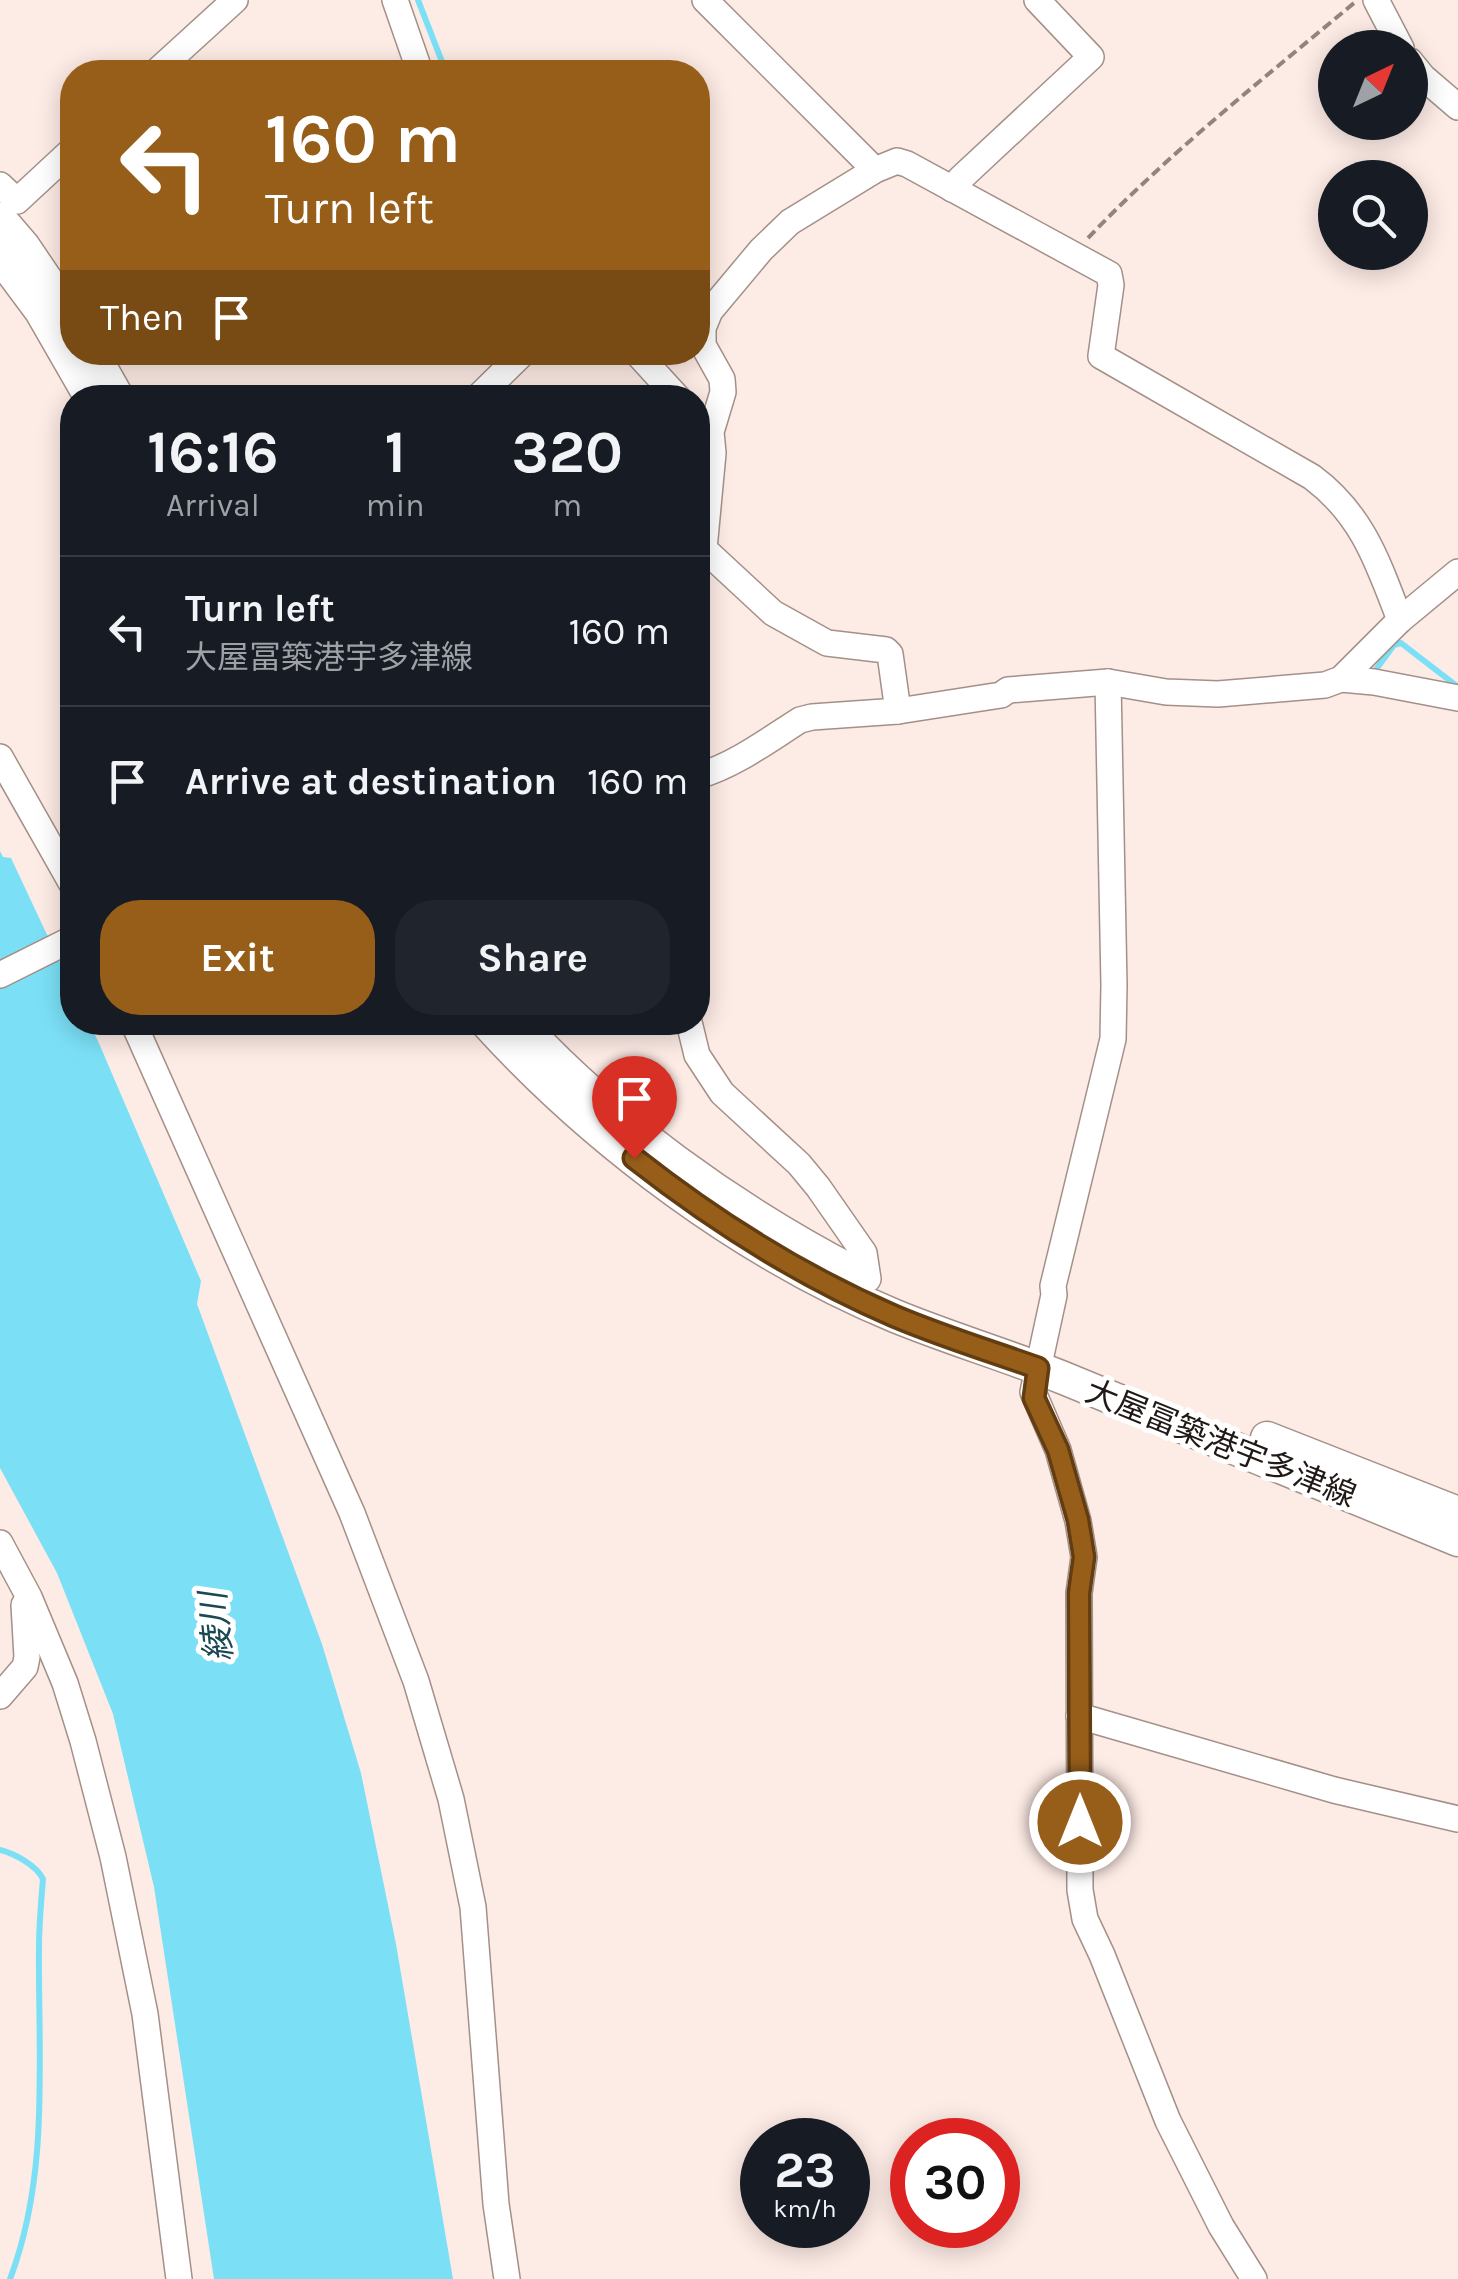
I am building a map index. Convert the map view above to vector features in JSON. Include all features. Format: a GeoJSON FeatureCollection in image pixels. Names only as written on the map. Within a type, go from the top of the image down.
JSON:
{"type":"FeatureCollection","features":[{"type":"Feature","properties":{"kind":"main road"},"geometry":{"type":"LineString","coordinates":[[0,219],[60,300]]}},
{"type":"Feature","properties":{"kind":"main road"},"geometry":{"type":"LineString","coordinates":[[0,256],[60,344]]}},
{"type":"Feature","properties":{"kind":"main road","name":"大屋冨築港宇多津線"},"geometry":{"type":"LineString","coordinates":[[498,1035],[585,1120],[658,1177],[734,1230],[812,1276],[894,1316],[1040,1358],[1458,1513]]}},
{"type":"Feature","properties":{"kind":"main road","name":"大屋冨築港宇多津線"},"geometry":{"type":"LineString","coordinates":[[533,1035],[601,1100],[674,1160],[808,1247],[903,1298],[1458,1540]]}},
{"type":"Feature","properties":{"kind":"street"},"geometry":{"type":"LineString","coordinates":[[169,60],[236,0]]}},
{"type":"Feature","properties":{"kind":"street"},"geometry":{"type":"LineString","coordinates":[[395,0],[416,60]]}},
{"type":"Feature","properties":{"kind":"street"},"geometry":{"type":"LineString","coordinates":[[705,0],[876,170]]}},
{"type":"Feature","properties":{"kind":"street"},"geometry":{"type":"LineString","coordinates":[[956,184],[1091,57],[1037,0]]}},
{"type":"Feature","properties":{"kind":"street"},"geometry":{"type":"LineString","coordinates":[[1376,0],[1392,30]]}},
{"type":"Feature","properties":{"kind":"street"},"geometry":{"type":"LineString","coordinates":[[1428,80],[1458,107]]}},
{"type":"Feature","properties":{"kind":"street"},"geometry":{"type":"LineString","coordinates":[[0,185],[17,201],[60,161]]}},
{"type":"Feature","properties":{"kind":"street"},"geometry":{"type":"LineString","coordinates":[[710,311],[790,222],[876,170],[897,161],[956,184],[1109,274],[1111,285],[1101,356],[1312,477],[1331,492],[1351,513],[1376,560],[1400,620]]}},
{"type":"Feature","properties":{"kind":"street"},"geometry":{"type":"LineString","coordinates":[[710,357],[722,379],[722,392],[710,414]]}},
{"type":"Feature","properties":{"kind":"street"},"geometry":{"type":"LineString","coordinates":[[490,385],[511,365]]}},
{"type":"Feature","properties":{"kind":"street"},"geometry":{"type":"LineString","coordinates":[[648,365],[666,385]]}},
{"type":"Feature","properties":{"kind":"street"},"geometry":{"type":"LineString","coordinates":[[710,444],[710,485]]}},
{"type":"Feature","properties":{"kind":"street"},"geometry":{"type":"LineString","coordinates":[[710,555],[773,613],[827,643],[886,650],[890,654],[898,712]]}},
{"type":"Feature","properties":{"kind":"street"},"geometry":{"type":"LineString","coordinates":[[710,773],[800,720],[812,717],[898,712],[1001,695],[1008,690],[1108,682],[1166,692],[1218,694],[1325,685],[1341,679],[1400,620],[1458,572]]}},
{"type":"Feature","properties":{"kind":"street"},"geometry":{"type":"LineString","coordinates":[[1341,679],[1458,698]]}},
{"type":"Feature","properties":{"kind":"street"},"geometry":{"type":"LineString","coordinates":[[1108,682],[1113,1039],[1053,1286],[1034,1398],[1058,1450],[1084,1557],[1079,1593],[1079,1716],[1080,1890],[1085,1919],[1168,2120],[1254,2279]]}},
{"type":"Feature","properties":{"kind":"street"},"geometry":{"type":"LineString","coordinates":[[0,756],[60,863]]}},
{"type":"Feature","properties":{"kind":"street"},"geometry":{"type":"LineString","coordinates":[[0,975],[60,945]]}},
{"type":"Feature","properties":{"kind":"street"},"geometry":{"type":"LineString","coordinates":[[139,1035],[352,1513],[421,1698],[451,1799],[473,1906],[496,2204],[507,2279]]}},
{"type":"Feature","properties":{"kind":"street"},"geometry":{"type":"LineString","coordinates":[[692,1035],[697,1055],[722,1093],[799,1164],[818,1187],[864,1253],[868,1279]]}},
{"type":"Feature","properties":{"kind":"street"},"geometry":{"type":"LineString","coordinates":[[0,1543],[29,1597],[64,1684],[83,1740],[113,1857],[145,2014],[179,2279]]}},
{"type":"Feature","properties":{"kind":"street"},"geometry":{"type":"LineString","coordinates":[[0,1696],[25,1667],[24,1605],[29,1597]]}},
{"type":"Feature","properties":{"kind":"street"},"geometry":{"type":"LineString","coordinates":[[1079,1716],[1334,1790],[1458,1819]]}},
{"type":"Feature","properties":{"kind":"path"},"geometry":{"type":"LineString","coordinates":[[1082,244],[1123,201],[1357,0]]}},
{"type":"Feature","properties":{"kind":"water","name":"綾川"},"geometry":{"type":"Polygon","coordinates":[[[0,851],[3,857],[11,858],[60,962],[60,1035],[95,1035],[201,1281],[197,1304],[322,1644],[361,1773],[396,1944],[453,2279],[214,2279],[154,1887],[113,1714],[57,1573],[0,1468],[0,851]]]}},
{"type":"Feature","properties":{"kind":"waterway"},"geometry":{"type":"LineString","coordinates":[[418,0],[441,60]]}},
{"type":"Feature","properties":{"kind":"waterway"},"geometry":{"type":"LineString","coordinates":[[1377,668],[1394,645],[1401,643],[1458,687]]}},
{"type":"Feature","properties":{"kind":"waterway"},"geometry":{"type":"LineString","coordinates":[[0,1850],[24,1861],[43,1879],[36,2157],[23,2239],[10,2279]]}},
{"type":"Feature","properties":{"kind":"route"},"geometry":{"type":"LineString","coordinates":[[634,1158],[734,1230],[812,1276],[894,1316],[1038,1368],[1034,1398],[1058,1450],[1084,1557],[1079,1593],[1080,1822]]}}]}
